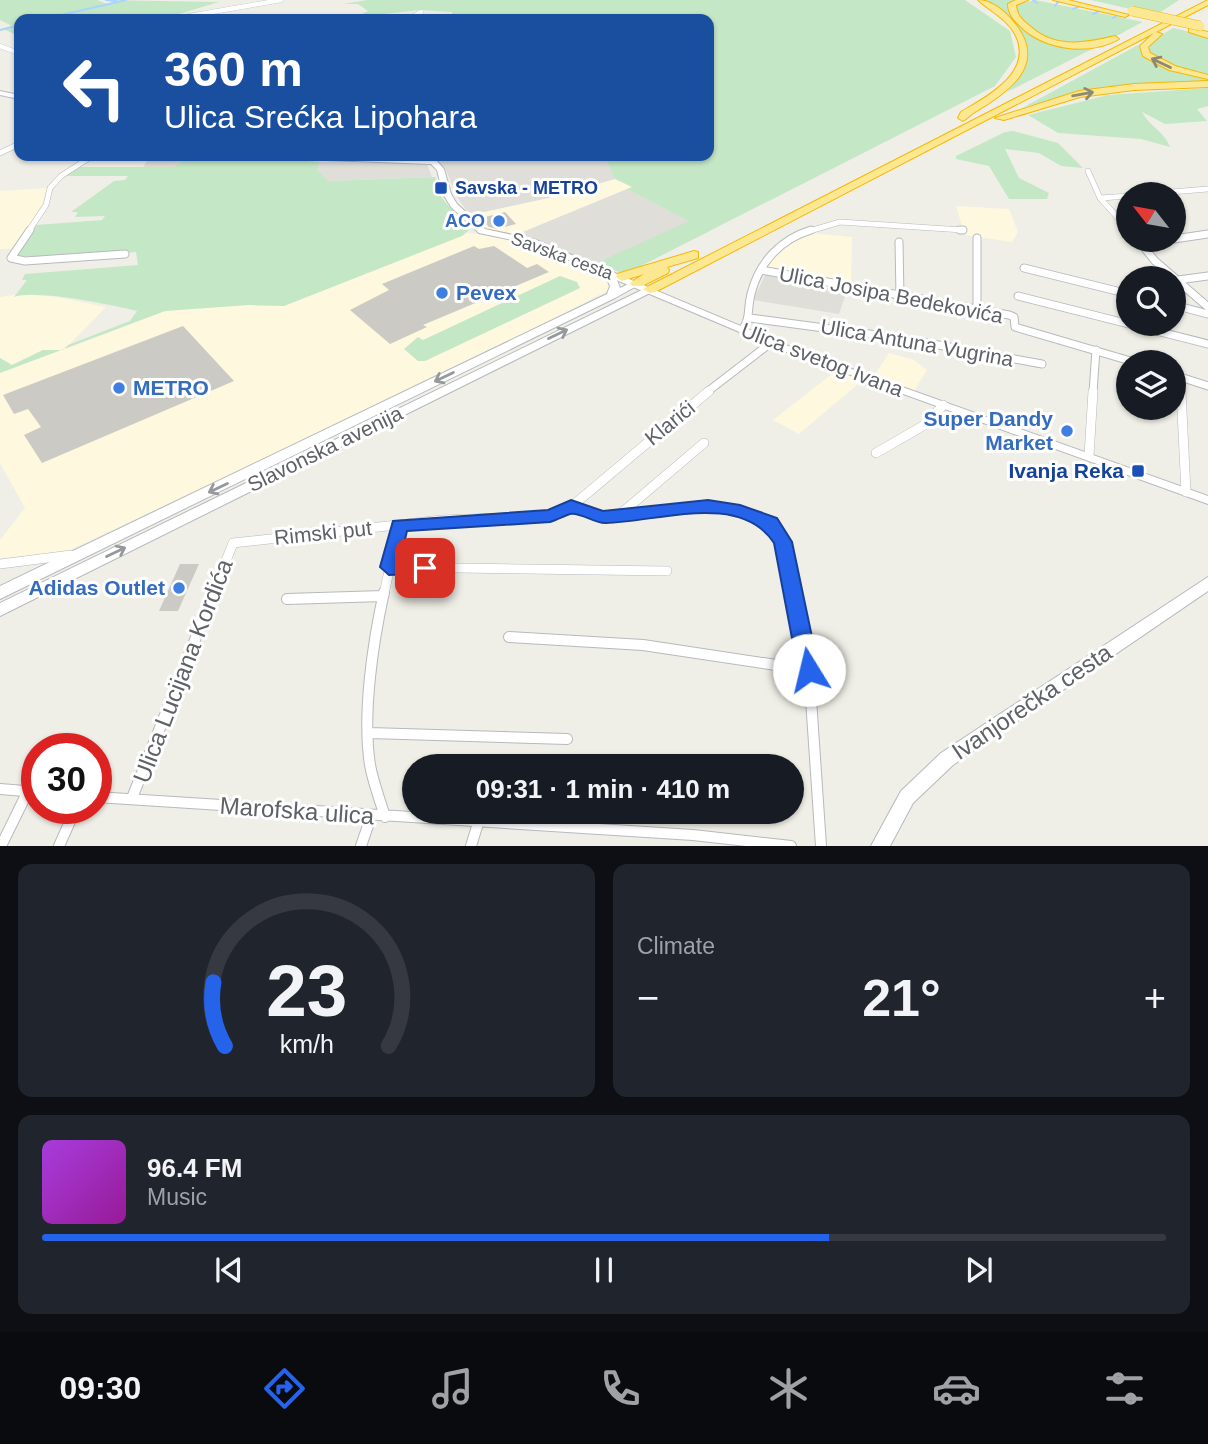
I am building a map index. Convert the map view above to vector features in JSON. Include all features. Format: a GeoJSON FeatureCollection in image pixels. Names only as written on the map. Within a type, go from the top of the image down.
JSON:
{"type":"FeatureCollection","features":[{"type":"Feature","properties":{"kind":"highway"},"geometry":{"type":"LineString","coordinates":[[963,118],[964,114],[1009,86],[1017,77],[1024,59],[1022,42],[1013,26],[982,0]]}},
{"type":"Feature","properties":{"kind":"highway"},"geometry":{"type":"LineString","coordinates":[[1024,0],[1012,4],[1012,12],[1031,32],[1046,41],[1090,46],[1121,38]]}},
{"type":"Feature","properties":{"kind":"highway"},"geometry":{"type":"LineString","coordinates":[[1047,0],[1083,2]]}},
{"type":"Feature","properties":{"kind":"highway"},"geometry":{"type":"LineString","coordinates":[[1057,0],[1083,2],[1203,30]]}},
{"type":"Feature","properties":{"kind":"highway"},"geometry":{"type":"LineString","coordinates":[[1070,0],[1127,12]]}},
{"type":"Feature","properties":{"kind":"highway"},"geometry":{"type":"LineString","coordinates":[[637,283],[1195,0]]}},
{"type":"Feature","properties":{"kind":"highway"},"geometry":{"type":"LineString","coordinates":[[1163,17],[1177,6]]}},
{"type":"Feature","properties":{"kind":"highway"},"geometry":{"type":"LineString","coordinates":[[797,213],[811,211],[860,188],[1208,6]]}},
{"type":"Feature","properties":{"kind":"highway"},"geometry":{"type":"LineString","coordinates":[[650,289],[1208,6]]}},
{"type":"Feature","properties":{"kind":"highway"},"geometry":{"type":"LineString","coordinates":[[1160,32],[1144,46],[1146,54],[1172,68],[1208,77]]}},
{"type":"Feature","properties":{"kind":"highway"},"geometry":{"type":"LineString","coordinates":[[994,119],[1079,94],[1134,87],[1208,84]]}},
{"type":"Feature","properties":{"kind":"highway"},"geometry":{"type":"LineString","coordinates":[[616,275],[694,255]]}},
{"type":"Feature","properties":{"kind":"main road"},"geometry":{"type":"LineString","coordinates":[[611,296],[616,275]]}},
{"type":"Feature","properties":{"kind":"main road","name":"Slavonska avenija"},"geometry":{"type":"LineString","coordinates":[[0,593],[637,283]]}},
{"type":"Feature","properties":{"kind":"main road","name":"Slavonska avenija"},"geometry":{"type":"LineString","coordinates":[[0,610],[650,289]]}},
{"type":"Feature","properties":{"kind":"main road","name":"Ivanjorečka cesta"},"geometry":{"type":"LineString","coordinates":[[880,845],[907,797],[947,759],[1208,583]]}},
{"type":"Feature","properties":{"kind":"street"},"geometry":{"type":"LineString","coordinates":[[200,14],[281,0]]}},
{"type":"Feature","properties":{"kind":"street"},"geometry":{"type":"LineString","coordinates":[[84,161],[61,176],[50,188],[46,205],[11,258],[25,261],[125,254]]}},
{"type":"Feature","properties":{"kind":"street","name":"Savska cesta"},"geometry":{"type":"LineString","coordinates":[[406,161],[433,162],[440,169],[447,194],[454,205],[482,231],[524,238],[637,283]]}},
{"type":"Feature","properties":{"kind":"street"},"geometry":{"type":"LineString","coordinates":[[1088,171],[1100,198],[1116,216]]}},
{"type":"Feature","properties":{"kind":"street"},"geometry":{"type":"LineString","coordinates":[[1186,191],[1208,189]]}},
{"type":"Feature","properties":{"kind":"street"},"geometry":{"type":"LineString","coordinates":[[1100,198],[1116,197]]}},
{"type":"Feature","properties":{"kind":"street"},"geometry":{"type":"LineString","coordinates":[[742,330],[750,318],[751,294],[761,271],[777,246],[833,223],[963,230]]}},
{"type":"Feature","properties":{"kind":"street"},"geometry":{"type":"LineString","coordinates":[[1186,237],[1208,234]]}},
{"type":"Feature","properties":{"kind":"street"},"geometry":{"type":"LineString","coordinates":[[977,238],[977,310]]}},
{"type":"Feature","properties":{"kind":"street"},"geometry":{"type":"LineString","coordinates":[[899,242],[900,297]]}},
{"type":"Feature","properties":{"kind":"street"},"geometry":{"type":"LineString","coordinates":[[1148,252],[1161,266]]}},
{"type":"Feature","properties":{"kind":"street"},"geometry":{"type":"LineString","coordinates":[[1024,268],[1116,291]]}},
{"type":"Feature","properties":{"kind":"street","name":"Ulica Josipa Bedekovića"},"geometry":{"type":"LineString","coordinates":[[761,271],[1009,315],[1014,317],[1015,327],[1116,356]]}},
{"type":"Feature","properties":{"kind":"street"},"geometry":{"type":"LineString","coordinates":[[1186,279],[1208,276]]}},
{"type":"Feature","properties":{"kind":"street","name":"Ulica svetog Ivana"},"geometry":{"type":"LineString","coordinates":[[637,283],[772,342],[1208,500]]}},
{"type":"Feature","properties":{"kind":"street"},"geometry":{"type":"LineString","coordinates":[[1186,286],[1205,300],[1208,307]]}},
{"type":"Feature","properties":{"kind":"street"},"geometry":{"type":"LineString","coordinates":[[1018,296],[1116,321]]}},
{"type":"Feature","properties":{"kind":"street"},"geometry":{"type":"LineString","coordinates":[[1186,309],[1208,314]]}},
{"type":"Feature","properties":{"kind":"street","name":"Ulica Antuna Vugrina"},"geometry":{"type":"LineString","coordinates":[[750,318],[906,339],[1042,365]]}},
{"type":"Feature","properties":{"kind":"street"},"geometry":{"type":"LineString","coordinates":[[1176,336],[1208,344]]}},
{"type":"Feature","properties":{"kind":"street","name":"Klarići"},"geometry":{"type":"LineString","coordinates":[[571,507],[688,407],[772,342]]}},
{"type":"Feature","properties":{"kind":"street"},"geometry":{"type":"LineString","coordinates":[[1090,456],[1096,350]]}},
{"type":"Feature","properties":{"kind":"street"},"geometry":{"type":"LineString","coordinates":[[1186,379],[1208,386]]}},
{"type":"Feature","properties":{"kind":"street"},"geometry":{"type":"LineString","coordinates":[[876,453],[928,423],[943,405]]}},
{"type":"Feature","properties":{"kind":"street"},"geometry":{"type":"LineString","coordinates":[[1180,420],[1186,492]]}},
{"type":"Feature","properties":{"kind":"street"},"geometry":{"type":"LineString","coordinates":[[618,516],[704,443]]}},
{"type":"Feature","properties":{"kind":"street"},"geometry":{"type":"LineString","coordinates":[[571,507],[592,516],[618,516],[708,506],[740,511],[771,523],[783,542],[809,670],[821,845]]}},
{"type":"Feature","properties":{"kind":"street","name":"Rimski put"},"geometry":{"type":"LineString","coordinates":[[233,543],[399,525],[550,516],[571,507]]}},
{"type":"Feature","properties":{"kind":"street"},"geometry":{"type":"LineString","coordinates":[[385,817],[370,764],[372,662],[399,525]]}},
{"type":"Feature","properties":{"kind":"street","name":"Ulica Lucijana Kordića"},"geometry":{"type":"LineString","coordinates":[[132,798],[233,543]]}},
{"type":"Feature","properties":{"kind":"street"},"geometry":{"type":"LineString","coordinates":[[0,564],[85,552]]}},
{"type":"Feature","properties":{"kind":"street"},"geometry":{"type":"LineString","coordinates":[[389,567],[667,571]]}},
{"type":"Feature","properties":{"kind":"street"},"geometry":{"type":"LineString","coordinates":[[287,598],[383,596]]}},
{"type":"Feature","properties":{"kind":"street"},"geometry":{"type":"LineString","coordinates":[[509,637],[643,645],[809,670]]}},
{"type":"Feature","properties":{"kind":"street"},"geometry":{"type":"LineString","coordinates":[[370,733],[567,739]]}},
{"type":"Feature","properties":{"kind":"street"},"geometry":{"type":"LineString","coordinates":[[0,789],[21,791]]}},
{"type":"Feature","properties":{"kind":"street","name":"Marofska ulica"},"geometry":{"type":"LineString","coordinates":[[112,797],[402,818]]}},
{"type":"Feature","properties":{"kind":"street"},"geometry":{"type":"LineString","coordinates":[[1,845],[21,811]]}},
{"type":"Feature","properties":{"kind":"street"},"geometry":{"type":"LineString","coordinates":[[361,845],[371,817]]}},
{"type":"Feature","properties":{"kind":"street"},"geometry":{"type":"LineString","coordinates":[[59,845],[69,824]]}},
{"type":"Feature","properties":{"kind":"street"},"geometry":{"type":"LineString","coordinates":[[471,845],[477,824]]}},
{"type":"Feature","properties":{"kind":"street","name":"Marofska ulica"},"geometry":{"type":"LineString","coordinates":[[535,824],[791,845]]}},
{"type":"Feature","properties":{"kind":"shaded area"},"geometry":{"type":"Polygon","coordinates":[[[147,161],[182,161],[174,167],[143,167],[147,161]]]}},
{"type":"Feature","properties":{"kind":"shaded area"},"geometry":{"type":"Polygon","coordinates":[[[436,161],[606,161],[615,179],[548,198],[470,215],[457,197],[445,168],[436,161]]]}},
{"type":"Feature","properties":{"kind":"shaded area"},"geometry":{"type":"Polygon","coordinates":[[[320,162],[423,163],[428,166],[432,177],[329,181],[317,170],[320,162]]]}},
{"type":"Feature","properties":{"kind":"shaded area"},"geometry":{"type":"Polygon","coordinates":[[[615,179],[633,187],[518,234],[480,229],[470,215],[548,198],[615,179]]]}},
{"type":"Feature","properties":{"kind":"shaded area"},"geometry":{"type":"Polygon","coordinates":[[[47,188],[43,203],[24,233],[11,249],[0,249],[0,191],[47,188]]]}},
{"type":"Feature","properties":{"kind":"shaded area"},"geometry":{"type":"Polygon","coordinates":[[[627,189],[710,231],[619,272],[518,234],[627,189]]]}},
{"type":"Feature","properties":{"kind":"shaded area"},"geometry":{"type":"Polygon","coordinates":[[[956,206],[1009,209],[1018,232],[1012,242],[965,235],[956,206]]]}},
{"type":"Feature","properties":{"kind":"shaded area"},"geometry":{"type":"Polygon","coordinates":[[[467,233],[508,237],[534,245],[607,277],[612,282],[609,290],[485,354],[68,551],[54,555],[0,558],[0,540],[25,508],[0,463],[0,373],[60,350],[43,350],[12,365],[0,358],[0,297],[22,294],[57,297],[106,307],[65,349],[165,311],[248,305],[284,306],[467,233]]]}},
{"type":"Feature","properties":{"kind":"shaded area"},"geometry":{"type":"Polygon","coordinates":[[[810,233],[852,237],[851,285],[767,268],[778,249],[810,233]]]}},
{"type":"Feature","properties":{"kind":"shaded area"},"geometry":{"type":"Polygon","coordinates":[[[766,273],[848,288],[839,314],[753,300],[766,273]]]}},
{"type":"Feature","properties":{"kind":"shaded area"},"geometry":{"type":"Polygon","coordinates":[[[889,353],[914,360],[927,370],[914,391],[873,377],[889,353]]]}},
{"type":"Feature","properties":{"kind":"shaded area"},"geometry":{"type":"Polygon","coordinates":[[[837,370],[864,379],[799,434],[773,420],[837,370]]]}},
{"type":"Feature","properties":{"kind":"green space"},"geometry":{"type":"Polygon","coordinates":[[[0,0],[97,0],[107,4],[114,2],[104,0],[219,2],[179,14],[14,14],[14,34],[3,29],[12,26],[0,20],[0,0]]]}},
{"type":"Feature","properties":{"kind":"green space"},"geometry":{"type":"Polygon","coordinates":[[[367,0],[965,0],[1010,31],[1016,57],[995,86],[625,274],[597,263],[689,221],[627,189],[632,187],[615,179],[606,161],[714,161],[714,14],[452,14],[420,10],[362,14],[368,11],[358,4],[343,4],[367,0]]]}},
{"type":"Feature","properties":{"kind":"green space"},"geometry":{"type":"Polygon","coordinates":[[[984,0],[1017,0],[1008,5],[1012,18],[1030,34],[1055,43],[1094,48],[1007,92],[1024,65],[1024,42],[1009,20],[984,0]]]}},
{"type":"Feature","properties":{"kind":"green space"},"geometry":{"type":"Polygon","coordinates":[[[1035,0],[1143,22],[1098,43],[1060,43],[1028,26],[1014,5],[1035,0]]]}},
{"type":"Feature","properties":{"kind":"green space"},"geometry":{"type":"Polygon","coordinates":[[[1091,0],[1179,0],[1156,15],[1091,0]]]}},
{"type":"Feature","properties":{"kind":"green space"},"geometry":{"type":"Polygon","coordinates":[[[1173,28],[1208,36],[1208,76],[1162,63],[1148,51],[1153,40],[1173,28]]]}},
{"type":"Feature","properties":{"kind":"green space"},"geometry":{"type":"Polygon","coordinates":[[[1138,45],[1147,58],[1163,67],[1208,78],[1208,83],[1069,95],[1024,107],[1138,45]]]}},
{"type":"Feature","properties":{"kind":"green space"},"geometry":{"type":"Polygon","coordinates":[[[1208,88],[1208,106],[1197,109],[1207,121],[1165,124],[1142,112],[1170,147],[1141,139],[1058,133],[1028,115],[1108,95],[1208,88]]]}},
{"type":"Feature","properties":{"kind":"green space"},"geometry":{"type":"Polygon","coordinates":[[[1013,131],[1058,143],[1083,168],[1061,166],[1039,153],[1005,149],[1019,178],[1049,193],[1047,199],[1009,199],[989,166],[956,159],[956,156],[1005,132],[1013,131]]]}},
{"type":"Feature","properties":{"kind":"green space"},"geometry":{"type":"Polygon","coordinates":[[[182,161],[306,161],[320,162],[317,170],[329,181],[435,177],[442,198],[469,230],[462,236],[284,306],[248,305],[165,311],[64,349],[68,345],[130,321],[137,311],[56,296],[14,297],[27,280],[22,280],[25,274],[138,265],[136,252],[66,257],[16,256],[36,225],[102,220],[105,216],[75,217],[78,212],[71,212],[114,181],[125,180],[128,176],[64,176],[79,167],[174,167],[182,161]]]}},
{"type":"Feature","properties":{"kind":"green space"},"geometry":{"type":"Polygon","coordinates":[[[560,276],[577,282],[580,288],[425,361],[418,361],[404,349],[418,337],[423,340],[560,276]]]}},
{"type":"Feature","properties":{"kind":"green space"},"geometry":{"type":"Polygon","coordinates":[[[43,350],[61,350],[0,373],[0,358],[12,365],[43,350]]]}},
{"type":"Feature","properties":{"kind":"building","name":"ACO"},"geometry":{"type":"Polygon","coordinates":[[[505,212],[516,224],[497,229],[489,227],[481,218],[505,212]]]}},
{"type":"Feature","properties":{"kind":"building","name":"Pevex"},"geometry":{"type":"Polygon","coordinates":[[[474,246],[479,249],[494,246],[527,268],[537,264],[549,272],[423,325],[427,327],[390,344],[350,310],[389,290],[382,284],[474,246]]]}},
{"type":"Feature","properties":{"kind":"building","name":"METRO"},"geometry":{"type":"Polygon","coordinates":[[[183,326],[234,381],[42,463],[24,435],[41,427],[28,409],[14,414],[3,395],[183,326]]]}},
{"type":"Feature","properties":{"kind":"building","name":"Adidas Outlet"},"geometry":{"type":"Polygon","coordinates":[[[180,564],[199,564],[178,611],[159,611],[180,564]]]}},
{"type":"Feature","properties":{"kind":"waterway"},"geometry":{"type":"LineString","coordinates":[[106,0],[116,1]]}},
{"type":"Feature","properties":{"kind":"waterway"},"geometry":{"type":"LineString","coordinates":[[66,14],[126,0]]}},
{"type":"Feature","properties":{"kind":"waterway"},"geometry":{"type":"LineString","coordinates":[[1033,0],[1037,3]]}},
{"type":"Feature","properties":{"kind":"waterway"},"geometry":{"type":"LineString","coordinates":[[1055,6],[1058,2]]}},
{"type":"Feature","properties":{"kind":"waterway"},"geometry":{"type":"LineString","coordinates":[[1073,9],[1078,7]]}},
{"type":"Feature","properties":{"kind":"waterway"},"geometry":{"type":"LineString","coordinates":[[1093,14],[1099,11]]}},
{"type":"Feature","properties":{"kind":"waterway"},"geometry":{"type":"LineString","coordinates":[[1113,18],[1118,15]]}},
{"type":"Feature","properties":{"kind":"waterway"},"geometry":{"type":"LineString","coordinates":[[0,30],[14,26]]}},
{"type":"Feature","properties":{"kind":"place","name":"Savska - METRO"},"geometry":{"type":"Point","coordinates":[441,188]}},
{"type":"Feature","properties":{"kind":"place","name":"ACO"},"geometry":{"type":"Point","coordinates":[499,221]}},
{"type":"Feature","properties":{"kind":"place","name":"Pevex"},"geometry":{"type":"Point","coordinates":[442,293]}},
{"type":"Feature","properties":{"kind":"place","name":"METRO"},"geometry":{"type":"Point","coordinates":[119,388]}},
{"type":"Feature","properties":{"kind":"place","name":"Super Dandy Market"},"geometry":{"type":"Point","coordinates":[1067,431]}},
{"type":"Feature","properties":{"kind":"place","name":"Ivanja Reka"},"geometry":{"type":"Point","coordinates":[1138,471]}},
{"type":"Feature","properties":{"kind":"place","name":"Adidas Outlet"},"geometry":{"type":"Point","coordinates":[179,588]}},
{"type":"Feature","properties":{"kind":"route"},"geometry":{"type":"LineString","coordinates":[[425,568],[389,567],[399,525],[442,520],[550,516],[571,507],[592,516],[603,517],[708,506],[740,511],[771,523],[783,542],[809,670]]}}]}
